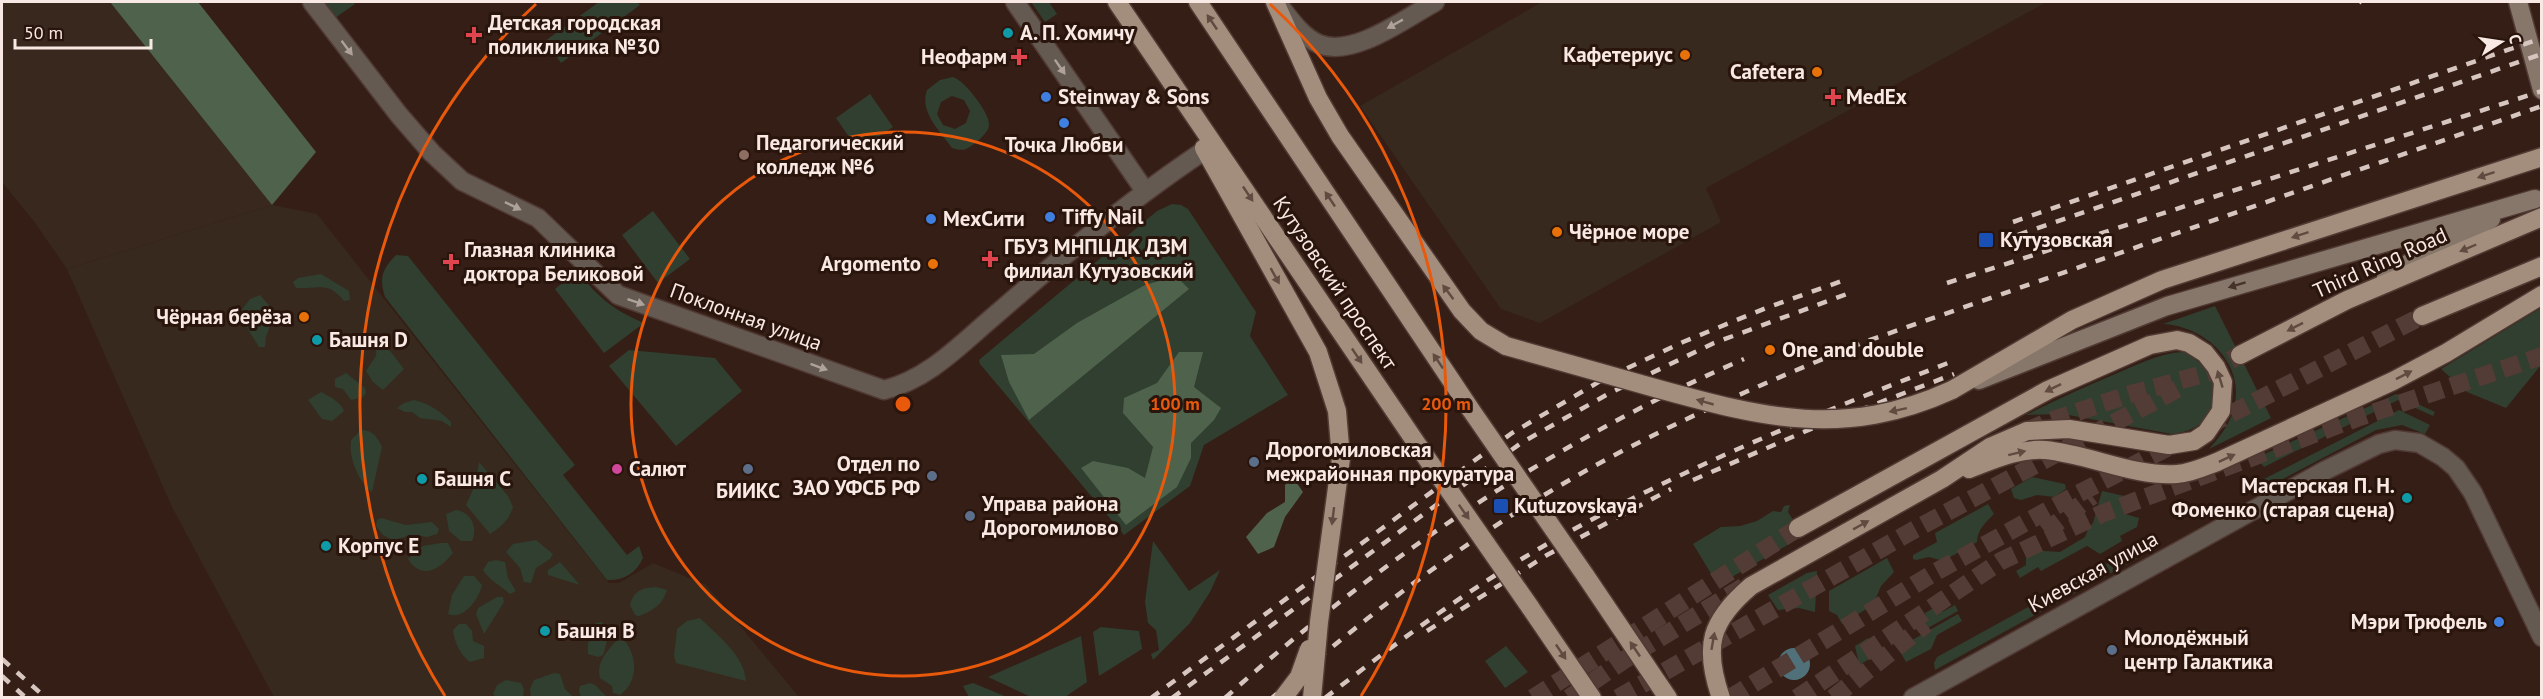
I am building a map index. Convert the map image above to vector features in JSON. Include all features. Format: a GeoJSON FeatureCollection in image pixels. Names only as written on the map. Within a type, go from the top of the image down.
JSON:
{"type":"FeatureCollection","features":[{"type":"Feature","properties":{"kind":"main road"},"geometry":{"type":"LineString","coordinates":[[1117,2],[1144,42],[1318,352],[1337,411],[1341,458],[1319,622],[1312,698]]}},
{"type":"Feature","properties":{"kind":"main road","name":"Кутузовский проспект"},"geometry":{"type":"LineString","coordinates":[[1198,2],[1471,410],[1668,698]]}},
{"type":"Feature","properties":{"kind":"main road"},"geometry":{"type":"LineString","coordinates":[[1275,2],[1318,98],[1340,136],[1462,311],[1481,332],[1506,346],[1736,411],[1792,419],[1865,417],[1907,408],[2168,306],[2538,197]]}},
{"type":"Feature","properties":{"kind":"main road"},"geometry":{"type":"LineString","coordinates":[[2518,2],[2541,90]]}},
{"type":"Feature","properties":{"kind":"main road","name":"Кутузовский проспект"},"geometry":{"type":"LineString","coordinates":[[1144,42],[1592,698]]}},
{"type":"Feature","properties":{"kind":"main road"},"geometry":{"type":"LineString","coordinates":[[1952,390],[2037,340],[2113,301],[2162,280],[2541,156]]}},
{"type":"Feature","properties":{"kind":"main road"},"geometry":{"type":"LineString","coordinates":[[2347,300],[2434,248],[2538,197]]}},
{"type":"Feature","properties":{"kind":"main road","name":"Third Ring Road"},"geometry":{"type":"LineString","coordinates":[[2240,356],[2347,300],[2541,217]]}},
{"type":"Feature","properties":{"kind":"main road"},"geometry":{"type":"LineString","coordinates":[[2422,316],[2541,266]]}},
{"type":"Feature","properties":{"kind":"main road"},"geometry":{"type":"LineString","coordinates":[[1942,479],[2001,457],[2024,451],[2044,450],[2159,474],[2178,474],[2196,470],[2393,381],[2446,354],[2541,295]]}},
{"type":"Feature","properties":{"kind":"main road"},"geometry":{"type":"LineString","coordinates":[[1722,698],[1714,677],[1711,655],[1712,636],[1719,619],[1731,603],[1751,586],[1942,479],[1990,447],[2027,431],[2069,429],[2169,445],[2194,441],[2206,433],[2221,411],[2223,382],[2216,367],[2205,353],[2189,343],[2177,340],[2150,345],[2048,390],[1798,528]]}},
{"type":"Feature","properties":{"kind":"main road"},"geometry":{"type":"LineString","coordinates":[[1284,698],[1299,677],[1319,622]]}},
{"type":"Feature","properties":{"kind":"street","name":"Поклонная улица"},"geometry":{"type":"LineString","coordinates":[[312,2],[399,115],[432,153],[462,181],[538,218],[618,295],[884,390],[897,387],[921,375],[953,353],[1145,191],[1205,150]]}},
{"type":"Feature","properties":{"kind":"street"},"geometry":{"type":"LineString","coordinates":[[1015,2],[1145,191]]}},
{"type":"Feature","properties":{"kind":"street"},"geometry":{"type":"LineString","coordinates":[[1275,2],[1303,33],[1319,44],[1332,47],[1360,43],[1435,2]]}},
{"type":"Feature","properties":{"kind":"street","name":"Киевская улица"},"geometry":{"type":"LineString","coordinates":[[1912,698],[2316,476],[2379,444],[2395,440],[2419,444],[2443,457],[2456,468],[2473,493],[2541,637]]}},
{"type":"Feature","properties":{"kind":"shaded area"},"geometry":{"type":"Polygon","coordinates":[[[2,2],[110,2],[272,205],[67,269],[33,220],[2,182],[2,2]]]}},
{"type":"Feature","properties":{"kind":"shaded area"},"geometry":{"type":"Polygon","coordinates":[[[1542,2],[2047,2],[1706,188],[1721,222],[1540,323],[1501,309],[1360,106],[1542,2]]]}},
{"type":"Feature","properties":{"kind":"shaded area"},"geometry":{"type":"Polygon","coordinates":[[[272,205],[317,214],[609,583],[619,583],[653,563],[706,585],[799,697],[274,697],[172,507],[67,269],[272,205]]]}},
{"type":"Feature","properties":{"kind":"green space"},"geometry":{"type":"Polygon","coordinates":[[[110,2],[198,2],[316,152],[272,205],[110,2]]]}},
{"type":"Feature","properties":{"kind":"green space"},"geometry":{"type":"Polygon","coordinates":[[[323,2],[353,2],[355,4],[335,18],[323,2]]]}},
{"type":"Feature","properties":{"kind":"green space"},"geometry":{"type":"Polygon","coordinates":[[[599,2],[637,2],[640,5],[561,63],[545,41],[599,2]]]}},
{"type":"Feature","properties":{"kind":"green space"},"geometry":{"type":"Polygon","coordinates":[[[1031,2],[1049,2],[1057,14],[1045,22],[1031,2]]]}},
{"type":"Feature","properties":{"kind":"green space"},"geometry":{"type":"Polygon","coordinates":[[[953,77],[958,79],[981,105],[988,120],[989,125],[984,135],[966,149],[952,148],[928,114],[925,98],[927,90],[940,80],[953,77]],[[952,96],[941,102],[937,114],[943,125],[955,129],[966,123],[970,111],[964,100],[952,96]]]}},
{"type":"Feature","properties":{"kind":"green space"},"geometry":{"type":"Polygon","coordinates":[[[870,94],[893,127],[858,150],[836,118],[870,94]]]}},
{"type":"Feature","properties":{"kind":"green space"},"geometry":{"type":"Polygon","coordinates":[[[1172,204],[1188,209],[1256,312],[1250,336],[1288,395],[1204,445],[1190,486],[1124,535],[979,360],[1157,211],[1172,204]]]}},
{"type":"Feature","properties":{"kind":"green space"},"geometry":{"type":"Polygon","coordinates":[[[653,211],[690,259],[658,283],[622,235],[653,211]]]}},
{"type":"Feature","properties":{"kind":"green space"},"geometry":{"type":"Polygon","coordinates":[[[396,255],[408,256],[575,465],[563,475],[627,555],[639,546],[643,558],[629,575],[607,580],[385,297],[382,284],[383,274],[396,255]]]}},
{"type":"Feature","properties":{"kind":"green space"},"geometry":{"type":"Polygon","coordinates":[[[577,271],[607,302],[644,323],[604,353],[555,289],[577,271]]]}},
{"type":"Feature","properties":{"kind":"green space"},"geometry":{"type":"Polygon","coordinates":[[[321,274],[349,291],[350,300],[344,301],[328,288],[296,288],[293,282],[298,278],[321,274]]]}},
{"type":"Feature","properties":{"kind":"green space"},"geometry":{"type":"Polygon","coordinates":[[[1176,276],[1189,289],[1029,420],[1009,382],[1001,355],[1034,354],[1077,323],[1145,285],[1176,276]]]}},
{"type":"Feature","properties":{"kind":"green space"},"geometry":{"type":"Polygon","coordinates":[[[260,295],[275,312],[265,347],[259,347],[240,312],[250,299],[260,295]]]}},
{"type":"Feature","properties":{"kind":"green space"},"geometry":{"type":"Polygon","coordinates":[[[2215,306],[2271,418],[2209,449],[2224,430],[2234,409],[2236,392],[2234,377],[2228,362],[2207,340],[2179,326],[2163,324],[2215,306]]]}},
{"type":"Feature","properties":{"kind":"green space"},"geometry":{"type":"Polygon","coordinates":[[[2541,308],[2541,365],[2506,408],[2467,392],[2441,369],[2541,308]]]}},
{"type":"Feature","properties":{"kind":"green space"},"geometry":{"type":"Polygon","coordinates":[[[377,334],[404,369],[383,390],[373,382],[366,371],[376,356],[377,334]]]}},
{"type":"Feature","properties":{"kind":"green space"},"geometry":{"type":"Polygon","coordinates":[[[629,350],[715,358],[742,391],[676,446],[609,366],[629,350]]]}},
{"type":"Feature","properties":{"kind":"green space"},"geometry":{"type":"Polygon","coordinates":[[[1179,352],[1203,352],[1194,387],[1221,408],[1214,420],[1191,443],[1191,458],[1177,487],[1126,525],[1081,468],[1093,461],[1128,468],[1145,478],[1153,447],[1123,413],[1124,398],[1157,383],[1179,352]]]}},
{"type":"Feature","properties":{"kind":"green space"},"geometry":{"type":"Polygon","coordinates":[[[2183,352],[2193,357],[2208,373],[2214,392],[2214,402],[2210,412],[2193,429],[2172,434],[2063,414],[2026,415],[2143,362],[2167,354],[2183,352]]]}},
{"type":"Feature","properties":{"kind":"green space"},"geometry":{"type":"Polygon","coordinates":[[[346,373],[365,388],[366,393],[363,397],[351,400],[343,389],[335,387],[335,379],[346,373]]]}},
{"type":"Feature","properties":{"kind":"green space"},"geometry":{"type":"Polygon","coordinates":[[[321,392],[337,402],[344,411],[332,421],[322,419],[308,400],[321,392]]]}},
{"type":"Feature","properties":{"kind":"green space"},"geometry":{"type":"Polygon","coordinates":[[[2396,394],[2435,412],[2433,416],[2398,400],[2264,467],[2256,458],[2396,394]]]}},
{"type":"Feature","properties":{"kind":"green space"},"geometry":{"type":"Polygon","coordinates":[[[414,400],[439,411],[451,422],[451,427],[442,421],[420,418],[412,412],[405,412],[397,408],[414,400]]]}},
{"type":"Feature","properties":{"kind":"green space"},"geometry":{"type":"Polygon","coordinates":[[[2399,410],[2430,425],[2425,434],[2402,425],[2376,430],[2256,493],[2256,488],[2262,480],[2399,410]]]}},
{"type":"Feature","properties":{"kind":"green space"},"geometry":{"type":"Polygon","coordinates":[[[361,430],[374,435],[382,447],[372,492],[359,476],[351,454],[351,440],[361,430]]]}},
{"type":"Feature","properties":{"kind":"green space"},"geometry":{"type":"Polygon","coordinates":[[[479,462],[508,496],[513,507],[504,522],[490,534],[466,505],[476,483],[479,462]]]}},
{"type":"Feature","properties":{"kind":"green space"},"geometry":{"type":"Polygon","coordinates":[[[1292,476],[1303,492],[1285,517],[1274,547],[1258,554],[1246,537],[1267,513],[1285,502],[1285,485],[1292,476]]]}},
{"type":"Feature","properties":{"kind":"green space"},"geometry":{"type":"Polygon","coordinates":[[[2032,477],[2065,484],[2066,489],[2054,497],[2037,495],[2021,500],[2014,498],[2011,489],[2032,477]]]}},
{"type":"Feature","properties":{"kind":"green space"},"geometry":{"type":"Polygon","coordinates":[[[2102,491],[2129,497],[2125,514],[2139,518],[2137,527],[2120,536],[2122,541],[2100,554],[2087,546],[2041,571],[2038,567],[2020,578],[2016,571],[2026,565],[2026,553],[2030,550],[2060,552],[2085,537],[2093,523],[2102,491]]]}},
{"type":"Feature","properties":{"kind":"green space"},"geometry":{"type":"Polygon","coordinates":[[[1988,504],[1994,514],[1980,530],[1977,542],[1943,561],[1929,557],[1913,559],[1913,555],[1937,542],[1935,533],[1988,504]]]}},
{"type":"Feature","properties":{"kind":"green space"},"geometry":{"type":"Polygon","coordinates":[[[1790,505],[1788,512],[1803,536],[1718,585],[1693,544],[1721,527],[1740,526],[1757,521],[1773,511],[1781,512],[1784,506],[1790,505]]]}},
{"type":"Feature","properties":{"kind":"green space"},"geometry":{"type":"Polygon","coordinates":[[[456,510],[466,514],[472,521],[474,536],[472,541],[461,541],[449,531],[446,514],[456,510]]]}},
{"type":"Feature","properties":{"kind":"green space"},"geometry":{"type":"Polygon","coordinates":[[[381,518],[406,525],[432,522],[439,529],[437,534],[427,537],[412,535],[393,540],[383,535],[376,526],[377,520],[381,518]]]}},
{"type":"Feature","properties":{"kind":"green space"},"geometry":{"type":"Polygon","coordinates":[[[536,540],[553,554],[550,559],[536,568],[531,583],[524,582],[520,568],[506,552],[513,544],[536,540]]]}},
{"type":"Feature","properties":{"kind":"green space"},"geometry":{"type":"Polygon","coordinates":[[[1153,541],[1189,591],[1220,570],[1210,592],[1190,623],[1153,660],[1151,654],[1159,650],[1156,630],[1148,623],[1145,602],[1153,541]]]}},
{"type":"Feature","properties":{"kind":"green space"},"geometry":{"type":"Polygon","coordinates":[[[448,543],[453,553],[437,568],[419,570],[408,559],[423,546],[448,543]]]}},
{"type":"Feature","properties":{"kind":"green space"},"geometry":{"type":"Polygon","coordinates":[[[2141,545],[2153,550],[1935,670],[1934,663],[1937,657],[2141,545]]]}},
{"type":"Feature","properties":{"kind":"green space"},"geometry":{"type":"Polygon","coordinates":[[[1887,558],[1894,572],[1881,586],[1873,605],[1842,624],[1837,615],[1829,611],[1829,591],[1887,558]]]}},
{"type":"Feature","properties":{"kind":"green space"},"geometry":{"type":"Polygon","coordinates":[[[496,560],[505,562],[508,578],[516,591],[510,594],[483,570],[488,562],[496,560]]]}},
{"type":"Feature","properties":{"kind":"green space"},"geometry":{"type":"Polygon","coordinates":[[[560,562],[580,585],[548,575],[548,570],[560,562]]]}},
{"type":"Feature","properties":{"kind":"green space"},"geometry":{"type":"Polygon","coordinates":[[[1817,571],[1815,612],[1799,608],[1778,610],[1768,595],[1807,573],[1817,571]]]}},
{"type":"Feature","properties":{"kind":"green space"},"geometry":{"type":"Polygon","coordinates":[[[464,576],[474,576],[482,585],[480,591],[465,612],[448,614],[452,595],[464,576]]]}},
{"type":"Feature","properties":{"kind":"green space"},"geometry":{"type":"Polygon","coordinates":[[[656,587],[667,590],[660,603],[644,614],[635,615],[630,605],[636,593],[643,589],[656,587]]]}},
{"type":"Feature","properties":{"kind":"green space"},"geometry":{"type":"Polygon","coordinates":[[[497,597],[503,597],[504,602],[484,634],[476,614],[478,608],[497,597]]]}},
{"type":"Feature","properties":{"kind":"green space"},"geometry":{"type":"Polygon","coordinates":[[[1955,605],[1958,611],[1919,633],[1916,627],[1927,621],[1925,613],[1937,606],[1942,612],[1955,605]]]}},
{"type":"Feature","properties":{"kind":"green space"},"geometry":{"type":"Polygon","coordinates":[[[1958,614],[1962,621],[1937,635],[1931,649],[1906,662],[1898,648],[1958,614]]]}},
{"type":"Feature","properties":{"kind":"green space"},"geometry":{"type":"Polygon","coordinates":[[[700,618],[735,654],[746,681],[676,663],[674,656],[677,629],[687,621],[700,618]]]}},
{"type":"Feature","properties":{"kind":"green space"},"geometry":{"type":"Polygon","coordinates":[[[601,622],[607,633],[603,655],[598,657],[588,654],[588,644],[596,623],[601,622]]]}},
{"type":"Feature","properties":{"kind":"green space"},"geometry":{"type":"Polygon","coordinates":[[[459,624],[466,624],[472,631],[473,641],[484,646],[484,658],[470,662],[461,652],[453,630],[459,624]]]}},
{"type":"Feature","properties":{"kind":"green space"},"geometry":{"type":"Polygon","coordinates":[[[1101,627],[1139,631],[1142,649],[1099,676],[1093,632],[1101,627]]]}},
{"type":"Feature","properties":{"kind":"green space"},"geometry":{"type":"Polygon","coordinates":[[[1081,636],[1087,682],[1065,697],[1033,698],[988,677],[1081,636]]]}},
{"type":"Feature","properties":{"kind":"green space"},"geometry":{"type":"Polygon","coordinates":[[[1868,638],[1875,647],[1885,650],[1859,665],[1855,646],[1868,638]]]}},
{"type":"Feature","properties":{"kind":"green space"},"geometry":{"type":"Polygon","coordinates":[[[616,641],[625,641],[634,662],[633,677],[626,690],[620,695],[613,693],[612,686],[600,678],[599,673],[603,658],[616,641]]]}},
{"type":"Feature","properties":{"kind":"green space"},"geometry":{"type":"Polygon","coordinates":[[[1506,646],[1528,672],[1505,688],[1485,661],[1506,646]]]}},
{"type":"Feature","properties":{"kind":"green space"},"geometry":{"type":"Polygon","coordinates":[[[554,673],[560,674],[565,689],[573,697],[531,697],[530,689],[534,680],[554,673]]]}},
{"type":"Feature","properties":{"kind":"green space"},"geometry":{"type":"Polygon","coordinates":[[[506,680],[521,683],[524,689],[523,697],[496,697],[493,694],[497,685],[506,680]]]}},
{"type":"Feature","properties":{"kind":"green space"},"geometry":{"type":"Polygon","coordinates":[[[590,683],[607,697],[581,697],[580,686],[590,683]]]}},
{"type":"Feature","properties":{"kind":"green space"},"geometry":{"type":"Polygon","coordinates":[[[973,683],[1007,697],[969,697],[963,686],[973,683]]]}},
{"type":"Feature","properties":{"kind":"water"},"geometry":{"type":"Polygon","coordinates":[[[1794,648],[1805,653],[1810,664],[1805,675],[1794,680],[1783,675],[1778,664],[1783,653],[1794,648]]]}},
{"type":"Feature","properties":{"kind":"tunnel"},"geometry":{"type":"LineString","coordinates":[[2207,426],[2422,316]]}},
{"type":"Feature","properties":{"kind":"tunnel"},"geometry":{"type":"LineString","coordinates":[[2027,431],[2131,394],[2207,373],[2240,355]]}},
{"type":"Feature","properties":{"kind":"tunnel"},"geometry":{"type":"LineString","coordinates":[[1797,698],[2001,561],[2101,514],[2357,418],[2542,356]]}},
{"type":"Feature","properties":{"kind":"tunnel"},"geometry":{"type":"LineString","coordinates":[[1618,698],[1912,531],[2179,388]]}},
{"type":"Feature","properties":{"kind":"tunnel"},"geometry":{"type":"LineString","coordinates":[[1730,698],[1932,574],[2180,441]]}},
{"type":"Feature","properties":{"kind":"tunnel"},"geometry":{"type":"LineString","coordinates":[[2045,532],[2092,496]]}},
{"type":"Feature","properties":{"kind":"tunnel"},"geometry":{"type":"LineString","coordinates":[[1533,698],[1798,528]]}},
{"type":"Feature","properties":{"kind":"tunnel"},"geometry":{"type":"LineString","coordinates":[[1569,698],[1624,660],[1748,584]]}},
{"type":"Feature","properties":{"kind":"tunnel"},"geometry":{"type":"LineString","coordinates":[[1833,698],[1926,624]]}},
{"type":"Feature","properties":{"kind":"railway"},"geometry":{"type":"LineString","coordinates":[[2013,222],[2542,38]]}},
{"type":"Feature","properties":{"kind":"railway"},"geometry":{"type":"LineString","coordinates":[[2018,235],[2542,54]]}},
{"type":"Feature","properties":{"kind":"railway"},"geometry":{"type":"LineString","coordinates":[[1947,283],[2542,91]]}},
{"type":"Feature","properties":{"kind":"railway"},"geometry":{"type":"LineString","coordinates":[[1272,698],[1401,593],[1491,529],[1585,471],[1691,417],[1867,341],[2542,106]]}},
{"type":"Feature","properties":{"kind":"railway"},"geometry":{"type":"LineString","coordinates":[[1151,698],[1512,433],[1602,380],[1683,342],[1766,308],[1842,281]]}},
{"type":"Feature","properties":{"kind":"railway"},"geometry":{"type":"LineString","coordinates":[[1172,698],[1521,443],[1608,394],[1714,343],[1847,294]]}},
{"type":"Feature","properties":{"kind":"railway"},"geometry":{"type":"LineString","coordinates":[[1225,698],[1344,598],[1471,508],[1604,427],[1673,391],[1744,359]]}},
{"type":"Feature","properties":{"kind":"railway"},"geometry":{"type":"LineString","coordinates":[[1325,698],[1458,600],[1513,564],[1591,520],[1690,470],[1844,404],[1948,363]]}},
{"type":"Feature","properties":{"kind":"railway"},"geometry":{"type":"LineString","coordinates":[[1693,480],[1813,428],[1954,374]]}},
{"type":"Feature","properties":{"kind":"railway"},"geometry":{"type":"LineString","coordinates":[[1427,631],[1547,555],[1671,489]]}},
{"type":"Feature","properties":{"kind":"railway"},"geometry":{"type":"LineString","coordinates":[[2,659],[46,698]]}},
{"type":"Feature","properties":{"kind":"railway"},"geometry":{"type":"LineString","coordinates":[[2,676],[26,698]]}},
{"type":"Feature","properties":{"kind":"place","name":"А. П. Хомичу"},"geometry":{"type":"Point","coordinates":[1008,33]}},
{"type":"Feature","properties":{"kind":"place","name":"Детская городская поликлиника №30"},"geometry":{"type":"Point","coordinates":[474,35]}},
{"type":"Feature","properties":{"kind":"place","name":"Кафетериус"},"geometry":{"type":"Point","coordinates":[1685,55]}},
{"type":"Feature","properties":{"kind":"place","name":"Неофарм"},"geometry":{"type":"Point","coordinates":[1019,57]}},
{"type":"Feature","properties":{"kind":"place","name":"Cafetera"},"geometry":{"type":"Point","coordinates":[1817,72]}},
{"type":"Feature","properties":{"kind":"place","name":"Steinway & Sons"},"geometry":{"type":"Point","coordinates":[1046,97]}},
{"type":"Feature","properties":{"kind":"place","name":"MedEx"},"geometry":{"type":"Point","coordinates":[1833,97]}},
{"type":"Feature","properties":{"kind":"place","name":"Точка Любви"},"geometry":{"type":"Point","coordinates":[1064,123]}},
{"type":"Feature","properties":{"kind":"place","name":"Педагогический колледж №6"},"geometry":{"type":"Point","coordinates":[744,155]}},
{"type":"Feature","properties":{"kind":"place","name":"Tiffy Nail"},"geometry":{"type":"Point","coordinates":[1050,217]}},
{"type":"Feature","properties":{"kind":"place","name":"МехСити"},"geometry":{"type":"Point","coordinates":[931,219]}},
{"type":"Feature","properties":{"kind":"place","name":"Чёрное море"},"geometry":{"type":"Point","coordinates":[1557,232]}},
{"type":"Feature","properties":{"kind":"place","name":"Кутузовская"},"geometry":{"type":"Point","coordinates":[1986,240]}},
{"type":"Feature","properties":{"kind":"place","name":"ГБУЗ МНПЦДК ДЗМ филиал Кутузовский"},"geometry":{"type":"Point","coordinates":[990,259]}},
{"type":"Feature","properties":{"kind":"place","name":"Глазная клиника доктора Беликовой"},"geometry":{"type":"Point","coordinates":[451,262]}},
{"type":"Feature","properties":{"kind":"place","name":"Argomento"},"geometry":{"type":"Point","coordinates":[933,264]}},
{"type":"Feature","properties":{"kind":"place","name":"Чёрная берёза"},"geometry":{"type":"Point","coordinates":[304,317]}},
{"type":"Feature","properties":{"kind":"place","name":"Башня D"},"geometry":{"type":"Point","coordinates":[317,340]}},
{"type":"Feature","properties":{"kind":"place","name":"One and double"},"geometry":{"type":"Point","coordinates":[1770,350]}},
{"type":"Feature","properties":{"kind":"place","name":"Дорогомиловская межрайонная прокуратура"},"geometry":{"type":"Point","coordinates":[1254,462]}},
{"type":"Feature","properties":{"kind":"place","name":"Салют"},"geometry":{"type":"Point","coordinates":[617,469]}},
{"type":"Feature","properties":{"kind":"place","name":"БИИКС"},"geometry":{"type":"Point","coordinates":[748,469]}},
{"type":"Feature","properties":{"kind":"place","name":"Отдел по ЗАО УФСБ РФ"},"geometry":{"type":"Point","coordinates":[932,476]}},
{"type":"Feature","properties":{"kind":"place","name":"Башня C"},"geometry":{"type":"Point","coordinates":[422,479]}},
{"type":"Feature","properties":{"kind":"place","name":"Мастерская П. Н. Фоменко (старая сцена)"},"geometry":{"type":"Point","coordinates":[2407,498]}},
{"type":"Feature","properties":{"kind":"place","name":"Kutuzovskaya"},"geometry":{"type":"Point","coordinates":[1501,506]}},
{"type":"Feature","properties":{"kind":"place","name":"Управа района Дорогомилово"},"geometry":{"type":"Point","coordinates":[970,516]}},
{"type":"Feature","properties":{"kind":"place","name":"Корпус E"},"geometry":{"type":"Point","coordinates":[326,546]}},
{"type":"Feature","properties":{"kind":"place","name":"Мэри Трюфель"},"geometry":{"type":"Point","coordinates":[2499,622]}},
{"type":"Feature","properties":{"kind":"place","name":"Башня B"},"geometry":{"type":"Point","coordinates":[545,631]}},
{"type":"Feature","properties":{"kind":"place","name":"Молодёжный центр Галактика"},"geometry":{"type":"Point","coordinates":[2112,650]}}]}
